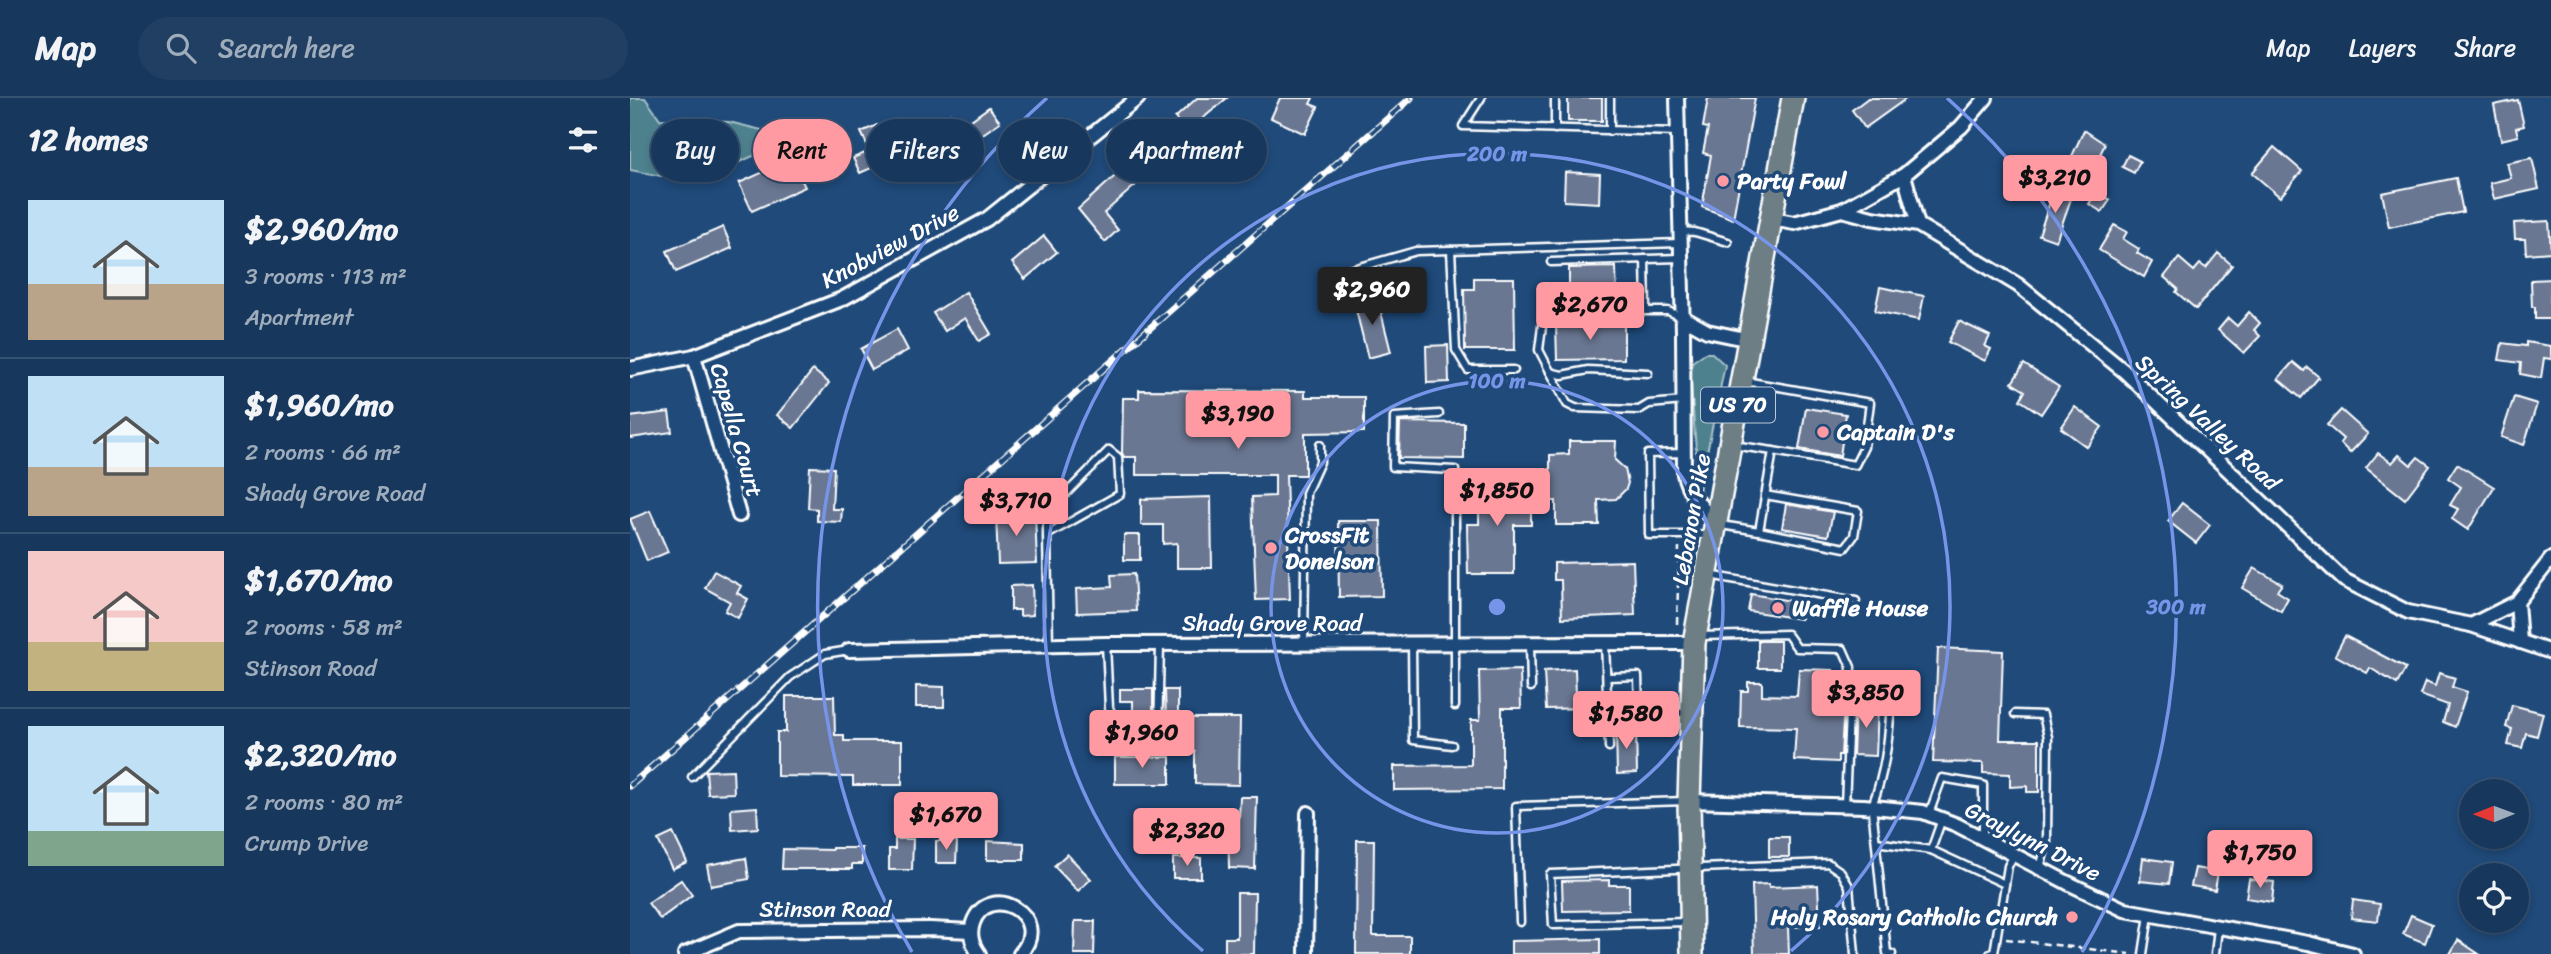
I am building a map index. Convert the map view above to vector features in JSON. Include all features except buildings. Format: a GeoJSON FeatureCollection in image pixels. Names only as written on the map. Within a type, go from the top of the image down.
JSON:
{"type":"FeatureCollection","features":[{"type":"Feature","properties":{"kind":"main road","name":"Lebanon Pike"},"geometry":{"type":"LineString","coordinates":[[1692,954],[1689,922],[1689,801],[1695,639],[1793,98]]}},
{"type":"Feature","properties":{"kind":"street","name":"Knobview Drive"},"geometry":{"type":"LineString","coordinates":[[630,369],[694,356],[842,299],[986,219],[1138,98]]}},
{"type":"Feature","properties":{"kind":"street"},"geometry":{"type":"LineString","coordinates":[[1677,98],[1686,484],[1715,529]]}},
{"type":"Feature","properties":{"kind":"street"},"geometry":{"type":"LineString","coordinates":[[1772,219],[1794,223],[1842,210],[1903,175],[1961,127],[1986,98]]}},
{"type":"Feature","properties":{"kind":"street"},"geometry":{"type":"LineString","coordinates":[[1903,175],[1918,225]]}},
{"type":"Feature","properties":{"kind":"street","name":"Spring Valley Road"},"geometry":{"type":"LineString","coordinates":[[1842,210],[1918,225],[2018,285],[2124,371],[2344,580],[2408,612],[2471,625],[2551,652]]}},
{"type":"Feature","properties":{"kind":"street"},"geometry":{"type":"LineString","coordinates":[[1682,317],[1707,331],[1750,340]]}},
{"type":"Feature","properties":{"kind":"street","name":"Capella Court"},"geometry":{"type":"LineString","coordinates":[[694,356],[739,515]]}},
{"type":"Feature","properties":{"kind":"street"},"geometry":{"type":"LineString","coordinates":[[2471,625],[2517,602],[2551,559]]}},
{"type":"Feature","properties":{"kind":"street"},"geometry":{"type":"LineString","coordinates":[[2517,602],[2521,642]]}},
{"type":"Feature","properties":{"kind":"street","name":"Shady Grove Road"},"geometry":{"type":"LineString","coordinates":[[849,650],[1106,644],[1605,642],[1695,639]]}},
{"type":"Feature","properties":{"kind":"street","name":"Graylynn Drive"},"geometry":{"type":"LineString","coordinates":[[1689,801],[1872,806],[1928,814],[2125,910],[2307,948],[2353,954]]}},
{"type":"Feature","properties":{"kind":"street"},"geometry":{"type":"LineString","coordinates":[[1306,954],[1308,813]]}},
{"type":"Feature","properties":{"kind":"street"},"geometry":{"type":"LineString","coordinates":[[979,954],[971,931],[975,918],[982,910],[1000,903],[1018,909],[1029,925],[1028,944],[1020,954]]}},
{"type":"Feature","properties":{"kind":"street","name":"Stinson Road"},"geometry":{"type":"LineString","coordinates":[[685,954],[739,930],[971,931]]}},
{"type":"Feature","properties":{"kind":"lane"},"geometry":{"type":"LineString","coordinates":[[1481,98],[1463,126],[1678,132]]}},
{"type":"Feature","properties":{"kind":"lane"},"geometry":{"type":"LineString","coordinates":[[1555,98],[1555,129]]}},
{"type":"Feature","properties":{"kind":"lane"},"geometry":{"type":"LineString","coordinates":[[1610,98],[1610,131]]}},
{"type":"Feature","properties":{"kind":"lane"},"geometry":{"type":"LineString","coordinates":[[1332,275],[1416,251],[1680,237],[1695,232],[1728,242]]}},
{"type":"Feature","properties":{"kind":"lane"},"geometry":{"type":"LineString","coordinates":[[1451,250],[1456,350],[1468,370],[1514,370]]}},
{"type":"Feature","properties":{"kind":"lane"},"geometry":{"type":"LineString","coordinates":[[1551,262],[1680,258]]}},
{"type":"Feature","properties":{"kind":"lane"},"geometry":{"type":"LineString","coordinates":[[1645,259],[1646,310]]}},
{"type":"Feature","properties":{"kind":"lane"},"geometry":{"type":"LineString","coordinates":[[1682,317],[1668,310],[1544,311],[1539,351],[1567,404],[1575,408],[1639,410],[1649,404],[1684,401]]}},
{"type":"Feature","properties":{"kind":"lane"},"geometry":{"type":"LineString","coordinates":[[1550,372],[1562,375],[1588,370],[1648,373]]}},
{"type":"Feature","properties":{"kind":"lane"},"geometry":{"type":"LineString","coordinates":[[1731,445],[1855,465],[1864,447],[1870,403],[1743,381]]}},
{"type":"Feature","properties":{"kind":"lane"},"geometry":{"type":"LineString","coordinates":[[1439,414],[1395,417],[1393,467],[1455,470],[1455,706]]}},
{"type":"Feature","properties":{"kind":"lane"},"geometry":{"type":"LineString","coordinates":[[1304,644],[1306,493],[1320,463],[1320,444]]}},
{"type":"Feature","properties":{"kind":"lane"},"geometry":{"type":"LineString","coordinates":[[1047,535],[1120,494],[1118,457],[1109,450],[1047,513],[1047,535],[1049,645]]}},
{"type":"Feature","properties":{"kind":"lane"},"geometry":{"type":"LineString","coordinates":[[1759,531],[1773,451]]}},
{"type":"Feature","properties":{"kind":"lane"},"geometry":{"type":"LineString","coordinates":[[1684,453],[1648,454],[1649,535],[1679,535],[1715,529],[1759,531],[1845,548],[1854,536],[1858,511],[1765,495]]}},
{"type":"Feature","properties":{"kind":"lane"},"geometry":{"type":"LineString","coordinates":[[1707,575],[1856,601]]}},
{"type":"Feature","properties":{"kind":"lane"},"geometry":{"type":"LineString","coordinates":[[1695,639],[1787,634],[1797,648],[1843,649],[1851,667],[1845,805]]}},
{"type":"Feature","properties":{"kind":"lane"},"geometry":{"type":"LineString","coordinates":[[1530,642],[1531,687]]}},
{"type":"Feature","properties":{"kind":"lane"},"geometry":{"type":"LineString","coordinates":[[1605,642],[1609,747]]}},
{"type":"Feature","properties":{"kind":"lane"},"geometry":{"type":"LineString","coordinates":[[1412,643],[1413,740],[1452,745]]}},
{"type":"Feature","properties":{"kind":"lane"},"geometry":{"type":"LineString","coordinates":[[1106,644],[1109,708],[1125,738],[1158,738],[1160,645]]}},
{"type":"Feature","properties":{"kind":"lane"},"geometry":{"type":"LineString","coordinates":[[692,777],[790,677],[825,654],[849,650]]}},
{"type":"Feature","properties":{"kind":"lane"},"geometry":{"type":"LineString","coordinates":[[1606,677],[1639,676],[1639,712],[1692,713]]}},
{"type":"Feature","properties":{"kind":"lane"},"geometry":{"type":"LineString","coordinates":[[1892,682],[1888,750],[1872,806],[1887,953],[1892,954]]}},
{"type":"Feature","properties":{"kind":"lane"},"geometry":{"type":"LineString","coordinates":[[2015,714],[2043,715],[2048,737],[2047,842],[2040,868]]}},
{"type":"Feature","properties":{"kind":"lane"},"geometry":{"type":"LineString","coordinates":[[1928,814],[1942,778],[1983,785],[1983,839]]}},
{"type":"Feature","properties":{"kind":"lane"},"geometry":{"type":"LineString","coordinates":[[1520,922],[1516,806],[1689,801]]}},
{"type":"Feature","properties":{"kind":"lane"},"geometry":{"type":"LineString","coordinates":[[1931,850],[1942,819]]}},
{"type":"Feature","properties":{"kind":"lane"},"geometry":{"type":"LineString","coordinates":[[1875,842],[1931,850],[2005,884]]}},
{"type":"Feature","properties":{"kind":"lane"},"geometry":{"type":"LineString","coordinates":[[1990,954],[1993,953],[2008,866],[2014,855]]}},
{"type":"Feature","properties":{"kind":"lane"},"geometry":{"type":"LineString","coordinates":[[1689,922],[1553,925],[1550,874],[1828,863],[1841,872],[1849,886],[1855,954]]}},
{"type":"Feature","properties":{"kind":"lane"},"geometry":{"type":"LineString","coordinates":[[2143,954],[2149,915]]}},
{"type":"Feature","properties":{"kind":"lane"},"geometry":{"type":"LineString","coordinates":[[2215,954],[2218,928]]}},
{"type":"Feature","properties":{"kind":"path"},"geometry":{"type":"LineString","coordinates":[[1678,624],[1679,535]]}},
{"type":"Feature","properties":{"kind":"path"},"geometry":{"type":"LineString","coordinates":[[2019,941],[2130,954]]}},
{"type":"Feature","properties":{"kind":"green space"},"geometry":{"type":"Polygon","coordinates":[[[630,98],[645,98],[660,119],[651,119],[651,174],[630,170],[630,98]]]}},
{"type":"Feature","properties":{"kind":"green space"},"geometry":{"type":"Polygon","coordinates":[[[739,124],[753,128],[753,156],[739,162],[739,124]]]}},
{"type":"Feature","properties":{"kind":"green space"},"geometry":{"type":"Polygon","coordinates":[[[1705,353],[1712,353],[1725,365],[1699,491],[1690,369],[1692,362],[1705,353]]]}},
{"type":"Feature","properties":{"kind":"railway"},"geometry":{"type":"LineString","coordinates":[[630,786],[1411,98]]}},
{"type":"Feature","properties":{"kind":"place","name":"Party Fowl"},"geometry":{"type":"Point","coordinates":[1723,181]}},
{"type":"Feature","properties":{"kind":"place","name":"Captain D's"},"geometry":{"type":"Point","coordinates":[1823,432]}},
{"type":"Feature","properties":{"kind":"place","name":"CrossFit Donelson"},"geometry":{"type":"Point","coordinates":[1271,548]}},
{"type":"Feature","properties":{"kind":"place","name":"Waffle House"},"geometry":{"type":"Point","coordinates":[1778,608]}},
{"type":"Feature","properties":{"kind":"place","name":"Holy Rosary Catholic Church"},"geometry":{"type":"Point","coordinates":[2072,917]}}]}
